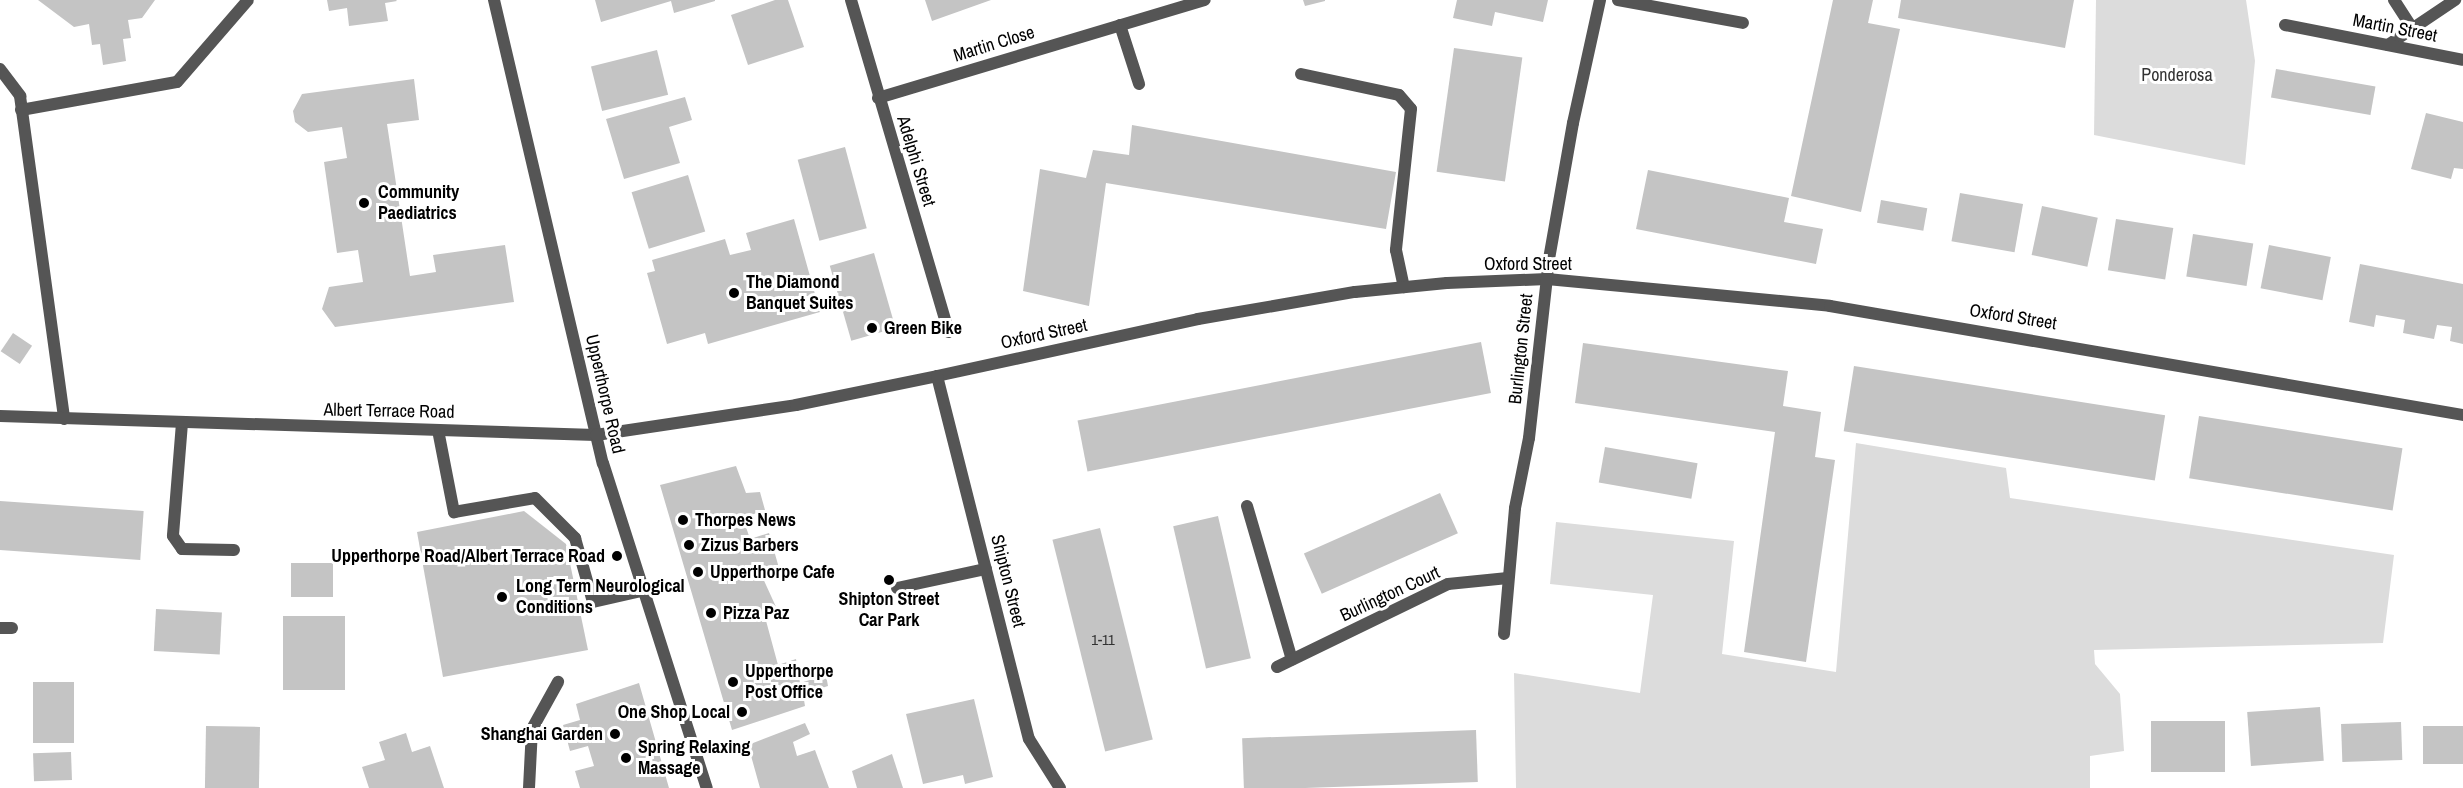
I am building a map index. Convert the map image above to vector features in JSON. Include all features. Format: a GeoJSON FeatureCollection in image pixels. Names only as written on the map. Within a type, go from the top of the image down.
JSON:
{"type":"FeatureCollection","features":[{"type":"Feature","properties":{"kind":"street"},"geometry":{"type":"LineString","coordinates":[[21,110],[177,82],[248,0]]}},
{"type":"Feature","properties":{"kind":"street","name":"Upperthorpe Road"},"geometry":{"type":"LineString","coordinates":[[494,0],[596,435],[707,788]]}},
{"type":"Feature","properties":{"kind":"street","name":"Adelphi Street"},"geometry":{"type":"LineString","coordinates":[[850,0],[949,332]]}},
{"type":"Feature","properties":{"kind":"street","name":"Martin Close"},"geometry":{"type":"LineString","coordinates":[[878,98],[1204,0]]}},
{"type":"Feature","properties":{"kind":"street","name":"Burlington Street"},"geometry":{"type":"LineString","coordinates":[[1504,634],[1515,508],[1529,438],[1547,279],[1573,123],[1600,0]]}},
{"type":"Feature","properties":{"kind":"street"},"geometry":{"type":"LineString","coordinates":[[1617,0],[1743,24]]}},
{"type":"Feature","properties":{"kind":"street"},"geometry":{"type":"LineString","coordinates":[[2394,0],[2412,28]]}},
{"type":"Feature","properties":{"kind":"street"},"geometry":{"type":"LineString","coordinates":[[2388,45],[2455,0]]}},
{"type":"Feature","properties":{"kind":"street"},"geometry":{"type":"LineString","coordinates":[[1120,25],[1139,84]]}},
{"type":"Feature","properties":{"kind":"street","name":"Martin Street"},"geometry":{"type":"LineString","coordinates":[[2285,25],[2463,60]]}},
{"type":"Feature","properties":{"kind":"street"},"geometry":{"type":"LineString","coordinates":[[0,69],[20,96],[64,418]]}},
{"type":"Feature","properties":{"kind":"street"},"geometry":{"type":"LineString","coordinates":[[1301,74],[1400,95],[1411,109],[1396,250],[1404,287]]}},
{"type":"Feature","properties":{"kind":"street","name":"Oxford Street"},"geometry":{"type":"LineString","coordinates":[[596,435],[796,405],[1198,319],[1404,287],[1547,279],[1830,306],[2463,415]]}},
{"type":"Feature","properties":{"kind":"street","name":"Shipton Street"},"geometry":{"type":"LineString","coordinates":[[937,376],[1029,739],[1060,788]]}},
{"type":"Feature","properties":{"kind":"street","name":"Albert Terrace Road"},"geometry":{"type":"LineString","coordinates":[[0,416],[596,435]]}},
{"type":"Feature","properties":{"kind":"street"},"geometry":{"type":"LineString","coordinates":[[182,423],[173,536],[182,549],[234,550]]}},
{"type":"Feature","properties":{"kind":"street"},"geometry":{"type":"LineString","coordinates":[[438,430],[454,512],[535,498],[575,538],[593,602],[645,590]]}},
{"type":"Feature","properties":{"kind":"street"},"geometry":{"type":"LineString","coordinates":[[1247,506],[1292,660]]}},
{"type":"Feature","properties":{"kind":"street"},"geometry":{"type":"LineString","coordinates":[[897,588],[986,569]]}},
{"type":"Feature","properties":{"kind":"street","name":"Burlington Court"},"geometry":{"type":"LineString","coordinates":[[1277,667],[1448,584],[1508,578]]}},
{"type":"Feature","properties":{"kind":"street"},"geometry":{"type":"LineString","coordinates":[[529,788],[532,729],[558,682]]}},
{"type":"Feature","properties":{"kind":"green space","name":"Ponderosa"},"geometry":{"type":"Polygon","coordinates":[[[2096,0],[2246,0],[2255,61],[2245,165],[2094,135],[2096,0]]]}},
{"type":"Feature","properties":{"kind":"green space"},"geometry":{"type":"Polygon","coordinates":[[[1856,443],[2006,468],[2010,498],[2394,555],[2383,643],[2094,650],[2095,664],[2120,694],[2124,751],[2090,756],[2090,788],[1516,788],[1514,673],[1640,693],[1653,595],[1550,584],[1556,522],[1734,541],[1722,654],[1836,672],[1856,443]]]}},
{"type":"Feature","properties":{"kind":"building"},"geometry":{"type":"Polygon","coordinates":[[[38,0],[155,0],[142,18],[128,20],[131,38],[123,39],[126,61],[103,65],[100,44],[92,45],[89,24],[74,27],[38,0]]]}},
{"type":"Feature","properties":{"kind":"building"},"geometry":{"type":"Polygon","coordinates":[[[327,0],[397,1],[385,3],[388,21],[349,26],[347,8],[329,11],[327,0]]]}},
{"type":"Feature","properties":{"kind":"building"},"geometry":{"type":"Polygon","coordinates":[[[595,0],[715,1],[674,13],[671,1],[601,22],[595,0]]]}},
{"type":"Feature","properties":{"kind":"building"},"geometry":{"type":"Polygon","coordinates":[[[775,0],[788,0],[804,47],[748,65],[731,15],[775,0]]]}},
{"type":"Feature","properties":{"kind":"building"},"geometry":{"type":"Polygon","coordinates":[[[925,0],[991,0],[932,21],[925,0]]]}},
{"type":"Feature","properties":{"kind":"building"},"geometry":{"type":"Polygon","coordinates":[[[1303,0],[1325,0],[1325,1],[1305,6],[1303,0]]]}},
{"type":"Feature","properties":{"kind":"building"},"geometry":{"type":"Polygon","coordinates":[[[1457,0],[1548,0],[1543,22],[1495,12],[1492,26],[1453,18],[1457,0]]]}},
{"type":"Feature","properties":{"kind":"building"},"geometry":{"type":"Polygon","coordinates":[[[1833,0],[1873,0],[1868,23],[1900,29],[1861,212],[1791,196],[1833,0]]]}},
{"type":"Feature","properties":{"kind":"building"},"geometry":{"type":"Polygon","coordinates":[[[1901,0],[2074,0],[2065,48],[1898,18],[1901,0]]]}},
{"type":"Feature","properties":{"kind":"building"},"geometry":{"type":"Polygon","coordinates":[[[1454,48],[1522,58],[1505,181],[1437,172],[1454,48]]]}},
{"type":"Feature","properties":{"kind":"building"},"geometry":{"type":"Polygon","coordinates":[[[657,50],[668,95],[602,111],[591,66],[657,50]]]}},
{"type":"Feature","properties":{"kind":"building"},"geometry":{"type":"Polygon","coordinates":[[[2276,69],[2375,87],[2370,115],[2271,98],[2276,69]]]}},
{"type":"Feature","properties":{"kind":"building","name":"Community Paediatrics"},"geometry":{"type":"Polygon","coordinates":[[[414,79],[419,120],[387,124],[410,276],[436,272],[433,255],[505,245],[514,302],[335,327],[322,309],[329,287],[363,282],[358,250],[337,253],[324,162],[347,158],[342,127],[308,132],[295,122],[293,111],[302,94],[414,79]]]}},
{"type":"Feature","properties":{"kind":"building"},"geometry":{"type":"Polygon","coordinates":[[[685,97],[692,120],[669,127],[680,163],[624,179],[606,119],[685,97]]]}},
{"type":"Feature","properties":{"kind":"building"},"geometry":{"type":"Polygon","coordinates":[[[2426,113],[2463,122],[2463,169],[2454,168],[2451,179],[2411,169],[2426,113]]]}},
{"type":"Feature","properties":{"kind":"building"},"geometry":{"type":"Polygon","coordinates":[[[1132,125],[1396,172],[1386,229],[1106,183],[1089,306],[1023,291],[1040,169],[1086,178],[1093,150],[1129,155],[1132,125]]]}},
{"type":"Feature","properties":{"kind":"building"},"geometry":{"type":"Polygon","coordinates":[[[845,147],[867,228],[819,241],[798,160],[845,147]]]}},
{"type":"Feature","properties":{"kind":"building"},"geometry":{"type":"Polygon","coordinates":[[[1648,170],[1789,198],[1784,222],[1823,229],[1816,264],[1636,229],[1648,170]]]}},
{"type":"Feature","properties":{"kind":"building"},"geometry":{"type":"Polygon","coordinates":[[[688,175],[705,231],[649,249],[632,192],[688,175]]]}},
{"type":"Feature","properties":{"kind":"building"},"geometry":{"type":"Polygon","coordinates":[[[1960,193],[2023,204],[2015,252],[1951,241],[1960,193]]]}},
{"type":"Feature","properties":{"kind":"building"},"geometry":{"type":"Polygon","coordinates":[[[1881,200],[1927,208],[1923,231],[1877,223],[1881,200]]]}},
{"type":"Feature","properties":{"kind":"building"},"geometry":{"type":"Polygon","coordinates":[[[2042,206],[2098,218],[2087,267],[2032,255],[2042,206]]]}},
{"type":"Feature","properties":{"kind":"building","name":"The Diamond Banquet Suites"},"geometry":{"type":"Polygon","coordinates":[[[794,219],[820,312],[708,344],[705,333],[667,344],[647,273],[655,271],[652,260],[725,239],[730,255],[751,250],[746,233],[794,219]]]}},
{"type":"Feature","properties":{"kind":"building"},"geometry":{"type":"Polygon","coordinates":[[[2116,219],[2173,228],[2165,279],[2108,270],[2116,219]]]}},
{"type":"Feature","properties":{"kind":"building"},"geometry":{"type":"Polygon","coordinates":[[[2193,234],[2253,244],[2247,286],[2186,276],[2193,234]]]}},
{"type":"Feature","properties":{"kind":"building"},"geometry":{"type":"Polygon","coordinates":[[[2269,245],[2331,257],[2322,300],[2261,288],[2269,245]]]}},
{"type":"Feature","properties":{"kind":"building"},"geometry":{"type":"Polygon","coordinates":[[[874,253],[895,328],[851,341],[830,266],[874,253]]]}},
{"type":"Feature","properties":{"kind":"building"},"geometry":{"type":"Polygon","coordinates":[[[2360,264],[2463,284],[2463,344],[2450,341],[2452,327],[2437,325],[2434,339],[2403,333],[2405,320],[2376,315],[2374,327],[2349,322],[2360,264]]]}},
{"type":"Feature","properties":{"kind":"building"},"geometry":{"type":"Polygon","coordinates":[[[13,333],[32,346],[20,364],[1,351],[13,333]]]}},
{"type":"Feature","properties":{"kind":"building"},"geometry":{"type":"Polygon","coordinates":[[[1481,342],[1491,393],[1087,471],[1078,420],[1481,342]]]}},
{"type":"Feature","properties":{"kind":"building"},"geometry":{"type":"Polygon","coordinates":[[[1583,343],[1788,371],[1783,406],[1821,412],[1815,457],[1835,460],[1806,662],[1744,652],[1775,432],[1575,403],[1583,343]]]}},
{"type":"Feature","properties":{"kind":"building"},"geometry":{"type":"Polygon","coordinates":[[[1854,366],[2165,415],[2155,480],[1844,431],[1854,366]]]}},
{"type":"Feature","properties":{"kind":"building"},"geometry":{"type":"Polygon","coordinates":[[[2199,416],[2402,448],[2393,510],[2189,478],[2199,416]]]}},
{"type":"Feature","properties":{"kind":"building"},"geometry":{"type":"Polygon","coordinates":[[[1605,447],[1698,463],[1691,499],[1599,482],[1605,447]]]}},
{"type":"Feature","properties":{"kind":"building"},"geometry":{"type":"Polygon","coordinates":[[[736,466],[746,493],[760,492],[765,510],[743,518],[750,539],[769,533],[779,568],[761,574],[777,609],[765,617],[778,665],[796,659],[800,683],[826,675],[828,686],[803,694],[805,706],[732,730],[660,485],[736,466]]]}},
{"type":"Feature","properties":{"kind":"building"},"geometry":{"type":"Polygon","coordinates":[[[1440,493],[1458,533],[1322,594],[1304,554],[1440,493]]]}},
{"type":"Feature","properties":{"kind":"building"},"geometry":{"type":"Polygon","coordinates":[[[0,501],[144,511],[140,560],[0,550],[0,501]]]}},
{"type":"Feature","properties":{"kind":"building","name":"Long Term Neurological Conditions"},"geometry":{"type":"Polygon","coordinates":[[[524,511],[566,544],[588,650],[443,677],[417,532],[524,511]]]}},
{"type":"Feature","properties":{"kind":"building"},"geometry":{"type":"Polygon","coordinates":[[[1218,516],[1251,658],[1206,669],[1173,526],[1218,516]]]}},
{"type":"Feature","properties":{"kind":"building"},"geometry":{"type":"Polygon","coordinates":[[[1100,528],[1153,740],[1105,751],[1052,540],[1100,528]]]}},
{"type":"Feature","properties":{"kind":"building"},"geometry":{"type":"Polygon","coordinates":[[[291,563],[333,563],[333,597],[291,597],[291,563]]]}},
{"type":"Feature","properties":{"kind":"building"},"geometry":{"type":"Polygon","coordinates":[[[156,609],[222,612],[220,654],[154,651],[156,609]]]}},
{"type":"Feature","properties":{"kind":"building"},"geometry":{"type":"Polygon","coordinates":[[[283,616],[345,616],[345,690],[283,690],[283,616]]]}},
{"type":"Feature","properties":{"kind":"building"},"geometry":{"type":"Polygon","coordinates":[[[33,682],[74,682],[74,743],[33,743],[33,682]]]}},
{"type":"Feature","properties":{"kind":"building"},"geometry":{"type":"Polygon","coordinates":[[[639,683],[669,788],[580,788],[575,771],[594,766],[588,746],[570,751],[563,725],[580,720],[576,704],[639,683]]]}},
{"type":"Feature","properties":{"kind":"building"},"geometry":{"type":"Polygon","coordinates":[[[974,699],[993,777],[965,784],[963,775],[923,784],[906,714],[974,699]]]}},
{"type":"Feature","properties":{"kind":"building"},"geometry":{"type":"Polygon","coordinates":[[[2320,707],[2324,761],[2251,766],[2247,712],[2320,707]]]}},
{"type":"Feature","properties":{"kind":"building"},"geometry":{"type":"Polygon","coordinates":[[[2151,721],[2225,721],[2225,772],[2151,772],[2151,721]]]}},
{"type":"Feature","properties":{"kind":"building"},"geometry":{"type":"Polygon","coordinates":[[[2401,722],[2402,760],[2342,762],[2341,724],[2401,722]]]}},
{"type":"Feature","properties":{"kind":"building"},"geometry":{"type":"Polygon","coordinates":[[[805,723],[810,734],[793,742],[797,756],[815,750],[829,788],[760,788],[748,745],[805,723]]]}},
{"type":"Feature","properties":{"kind":"building"},"geometry":{"type":"Polygon","coordinates":[[[206,726],[260,727],[259,788],[205,788],[206,726]]]}},
{"type":"Feature","properties":{"kind":"building"},"geometry":{"type":"Polygon","coordinates":[[[2423,726],[2463,726],[2463,764],[2423,764],[2423,726]]]}},
{"type":"Feature","properties":{"kind":"building"},"geometry":{"type":"Polygon","coordinates":[[[1476,730],[1478,782],[1244,788],[1242,738],[1476,730]]]}},
{"type":"Feature","properties":{"kind":"building"},"geometry":{"type":"Polygon","coordinates":[[[406,733],[412,752],[430,746],[444,788],[369,788],[362,767],[385,760],[379,742],[406,733]]]}},
{"type":"Feature","properties":{"kind":"building"},"geometry":{"type":"Polygon","coordinates":[[[71,752],[72,780],[34,781],[33,753],[71,752]]]}},
{"type":"Feature","properties":{"kind":"building"},"geometry":{"type":"Polygon","coordinates":[[[892,754],[903,788],[857,788],[852,771],[892,754]]]}},
{"type":"Feature","properties":{"kind":"place","name":"Community Paediatrics"},"geometry":{"type":"Point","coordinates":[364,203]}},
{"type":"Feature","properties":{"kind":"place","name":"The Diamond Banquet Suites"},"geometry":{"type":"Point","coordinates":[734,293]}},
{"type":"Feature","properties":{"kind":"place","name":"Green Bike"},"geometry":{"type":"Point","coordinates":[872,328]}},
{"type":"Feature","properties":{"kind":"place","name":"Thorpes News"},"geometry":{"type":"Point","coordinates":[683,520]}},
{"type":"Feature","properties":{"kind":"place","name":"Zizus Barbers"},"geometry":{"type":"Point","coordinates":[689,545]}},
{"type":"Feature","properties":{"kind":"place","name":"Upperthorpe Road/Albert Terrace Road"},"geometry":{"type":"Point","coordinates":[617,556]}},
{"type":"Feature","properties":{"kind":"place","name":"Upperthorpe Cafe"},"geometry":{"type":"Point","coordinates":[698,572]}},
{"type":"Feature","properties":{"kind":"place","name":"Shipton Street Car Park"},"geometry":{"type":"Point","coordinates":[889,580]}},
{"type":"Feature","properties":{"kind":"place","name":"Long Term Neurological Conditions"},"geometry":{"type":"Point","coordinates":[502,597]}},
{"type":"Feature","properties":{"kind":"place","name":"Pizza Paz"},"geometry":{"type":"Point","coordinates":[711,613]}},
{"type":"Feature","properties":{"kind":"place","name":"Upperthorpe Post Office"},"geometry":{"type":"Point","coordinates":[733,682]}},
{"type":"Feature","properties":{"kind":"place","name":"One Shop Local"},"geometry":{"type":"Point","coordinates":[742,712]}},
{"type":"Feature","properties":{"kind":"place","name":"Shanghai Garden"},"geometry":{"type":"Point","coordinates":[615,734]}},
{"type":"Feature","properties":{"kind":"place","name":"Spring Relaxing Massage"},"geometry":{"type":"Point","coordinates":[626,758]}}]}
